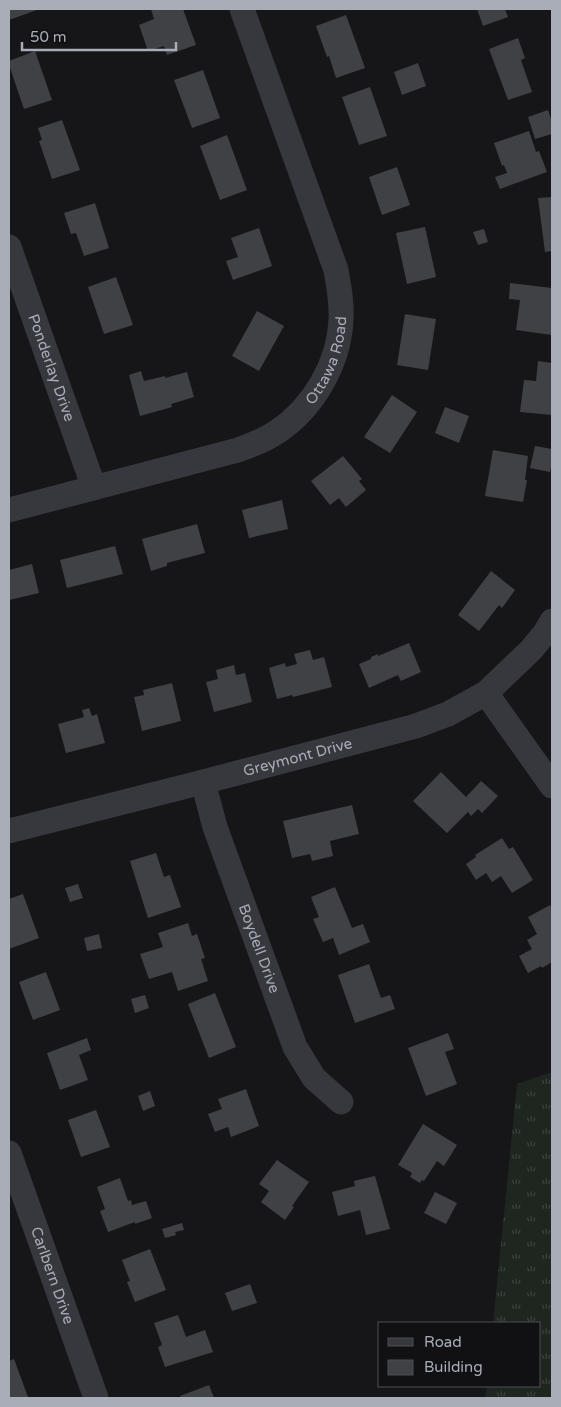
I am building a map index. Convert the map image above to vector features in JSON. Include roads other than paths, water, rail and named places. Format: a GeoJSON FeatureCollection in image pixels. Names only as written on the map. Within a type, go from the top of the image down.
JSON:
{"type":"FeatureCollection","features":[{"type":"Feature","properties":{"kind":"street","name":"Ottawa Road"},"geometry":{"type":"LineString","coordinates":[[9,510],[238,450],[258,443],[277,432],[303,410],[322,384],[336,353],[341,320],[336,270],[242,9]]}},
{"type":"Feature","properties":{"kind":"street","name":"Ponderlay Drive"},"geometry":{"type":"LineString","coordinates":[[9,247],[94,488]]}},
{"type":"Feature","properties":{"kind":"street","name":"Greymont Drive"},"geometry":{"type":"LineString","coordinates":[[9,831],[416,726],[448,714],[486,694],[531,650],[552,621]]}},
{"type":"Feature","properties":{"kind":"street"},"geometry":{"type":"LineString","coordinates":[[486,694],[552,786]]}},
{"type":"Feature","properties":{"kind":"street","name":"Boydell Drive"},"geometry":{"type":"LineString","coordinates":[[203,782],[216,828],[296,1047],[314,1078],[341,1102]]}},
{"type":"Feature","properties":{"kind":"street","name":"Carlbern Drive"},"geometry":{"type":"LineString","coordinates":[[9,1153],[96,1398]]}}]}
